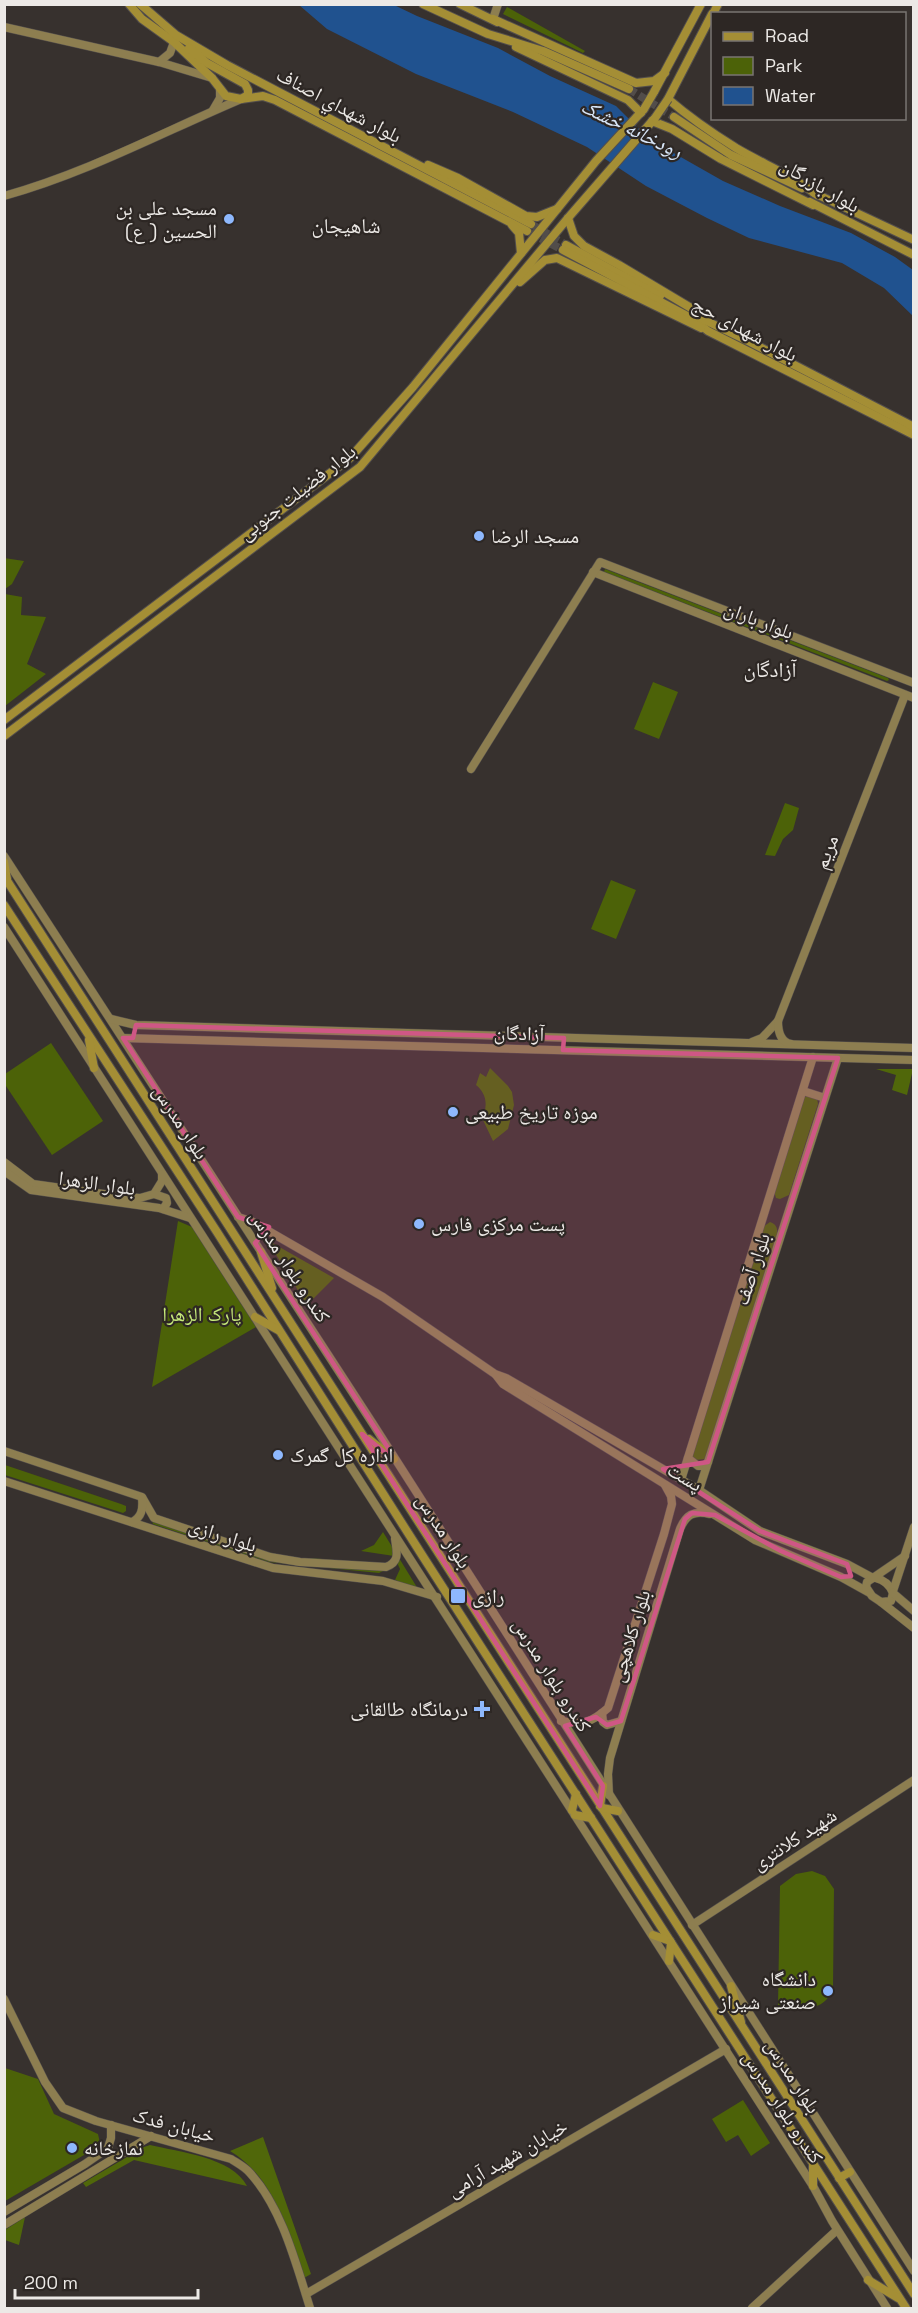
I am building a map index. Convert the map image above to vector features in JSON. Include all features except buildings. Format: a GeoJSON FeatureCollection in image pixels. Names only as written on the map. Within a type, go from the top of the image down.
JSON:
{"type":"FeatureCollection","features":[{"type":"Feature","properties":{"kind":"main road","name":"بلوار شهداي اصناف"},"geometry":{"type":"LineString","coordinates":[[129,4],[142,19],[175,38],[385,148],[529,228],[510,223],[371,148],[275,100],[263,96],[241,99]]}},
{"type":"Feature","properties":{"kind":"main road","name":"بلوار شهداي اصناف"},"geometry":{"type":"LineString","coordinates":[[140,4],[212,78],[220,91]]}},
{"type":"Feature","properties":{"kind":"main road"},"geometry":{"type":"LineString","coordinates":[[423,4],[628,100],[640,113]]}},
{"type":"Feature","properties":{"kind":"main road"},"geometry":{"type":"LineString","coordinates":[[460,4],[636,82],[654,81],[664,73]]}},
{"type":"Feature","properties":{"kind":"main road"},"geometry":{"type":"LineString","coordinates":[[493,19],[498,4]]}},
{"type":"Feature","properties":{"kind":"main road","name":"بلوار فضیلت جنوبی"},"geometry":{"type":"LineString","coordinates":[[4,720],[350,458],[463,326],[596,161],[640,113],[654,92],[701,4]]}},
{"type":"Feature","properties":{"kind":"main road","name":"بلوار فضیلت جنوبی"},"geometry":{"type":"LineString","coordinates":[[4,736],[360,467],[609,169],[652,121],[668,99],[711,18]]}},
{"type":"Feature","properties":{"kind":"main road"},"geometry":{"type":"LineString","coordinates":[[493,19],[543,51]]}},
{"type":"Feature","properties":{"kind":"main road"},"geometry":{"type":"LineString","coordinates":[[4,27],[159,62],[212,78]]}},
{"type":"Feature","properties":{"kind":"main road"},"geometry":{"type":"LineString","coordinates":[[488,34],[543,51],[629,89]]}},
{"type":"Feature","properties":{"kind":"main road"},"geometry":{"type":"LineString","coordinates":[[4,196],[49,183],[104,161],[248,95],[245,84],[207,63],[175,38],[170,53],[159,62]]}},
{"type":"Feature","properties":{"kind":"main road"},"geometry":{"type":"LineString","coordinates":[[220,91],[231,98],[241,99]]}},
{"type":"Feature","properties":{"kind":"main road"},"geometry":{"type":"LineString","coordinates":[[212,111],[220,98],[220,91]]}},
{"type":"Feature","properties":{"kind":"main road"},"geometry":{"type":"LineString","coordinates":[[668,99],[689,117],[736,148],[798,180],[817,195]]}},
{"type":"Feature","properties":{"kind":"main road"},"geometry":{"type":"LineString","coordinates":[[674,117],[732,155],[762,170]]}},
{"type":"Feature","properties":{"kind":"main road"},"geometry":{"type":"LineString","coordinates":[[652,121],[672,129],[721,159],[813,205]]}},
{"type":"Feature","properties":{"kind":"main road"},"geometry":{"type":"LineString","coordinates":[[385,148],[458,178],[526,216],[537,217],[558,209]]}},
{"type":"Feature","properties":{"kind":"main road","name":"بلوار بازرگان"},"geometry":{"type":"LineString","coordinates":[[762,170],[914,240]]}},
{"type":"Feature","properties":{"kind":"main road","name":"بلوار بازرگان"},"geometry":{"type":"LineString","coordinates":[[762,170],[813,205],[914,255]]}},
{"type":"Feature","properties":{"kind":"main road"},"geometry":{"type":"LineString","coordinates":[[568,218],[574,236],[584,246],[698,311],[711,327]]}},
{"type":"Feature","properties":{"kind":"main road"},"geometry":{"type":"LineString","coordinates":[[510,223],[519,233],[521,253]]}},
{"type":"Feature","properties":{"kind":"main road","name":"بلوار شهدای حج"},"geometry":{"type":"LineString","coordinates":[[564,248],[699,318],[711,327],[914,435]]}},
{"type":"Feature","properties":{"kind":"main road"},"geometry":{"type":"LineString","coordinates":[[491,309],[535,267],[545,260],[557,258],[689,324],[711,327]]}},
{"type":"Feature","properties":{"kind":"main road"},"geometry":{"type":"LineString","coordinates":[[463,326],[469,328],[473,333]]}},
{"type":"Feature","properties":{"kind":"main road","name":"بلوار شهدای حج"},"geometry":{"type":"LineString","coordinates":[[711,327],[914,427]]}},
{"type":"Feature","properties":{"kind":"main road","name":"بلوار باران"},"geometry":{"type":"LineString","coordinates":[[914,683],[600,562],[593,572],[914,698]]}},
{"type":"Feature","properties":{"kind":"main road"},"geometry":{"type":"LineString","coordinates":[[471,770],[593,572]]}},
{"type":"Feature","properties":{"kind":"main road"},"geometry":{"type":"LineString","coordinates":[[819,661],[824,649]]}},
{"type":"Feature","properties":{"kind":"main road"},"geometry":{"type":"LineString","coordinates":[[49,686],[56,696]]}},
{"type":"Feature","properties":{"kind":"main road","name":"مریم"},"geometry":{"type":"LineString","coordinates":[[778,1021],[905,695]]}},
{"type":"Feature","properties":{"kind":"main road","name":"کندرو بلوار مدرس"},"geometry":{"type":"LineString","coordinates":[[4,856],[261,1252],[914,2271]]}},
{"type":"Feature","properties":{"kind":"main road"},"geometry":{"type":"LineString","coordinates":[[4,862],[6,878]]}},
{"type":"Feature","properties":{"kind":"main road","name":"بلوار مدرس"},"geometry":{"type":"LineString","coordinates":[[6,878],[914,2294]]}},
{"type":"Feature","properties":{"kind":"main road","name":"بلوار مدرس"},"geometry":{"type":"LineString","coordinates":[[4,905],[906,2308]]}},
{"type":"Feature","properties":{"kind":"main road","name":"کندرو بلوار مدرس"},"geometry":{"type":"LineString","coordinates":[[4,927],[394,1535],[437,1597],[813,2186],[837,2230],[887,2308]]}},
{"type":"Feature","properties":{"kind":"main road"},"geometry":{"type":"LineString","coordinates":[[48,972],[61,964]]}},
{"type":"Feature","properties":{"kind":"main road","name":"آزادگان"},"geometry":{"type":"LineString","coordinates":[[111,1019],[136,1025],[914,1048]]}},
{"type":"Feature","properties":{"kind":"main road"},"geometry":{"type":"LineString","coordinates":[[747,1043],[762,1038],[778,1021]]}},
{"type":"Feature","properties":{"kind":"main road"},"geometry":{"type":"LineString","coordinates":[[778,1021],[778,1031],[782,1038],[787,1043],[795,1045]]}},
{"type":"Feature","properties":{"kind":"main road"},"geometry":{"type":"LineString","coordinates":[[136,1025],[134,1032],[136,1038]]}},
{"type":"Feature","properties":{"kind":"main road"},"geometry":{"type":"LineString","coordinates":[[88,1034],[94,1068]]}},
{"type":"Feature","properties":{"kind":"main road","name":"آزادگان"},"geometry":{"type":"LineString","coordinates":[[123,1038],[914,1060]]}},
{"type":"Feature","properties":{"kind":"main road"},"geometry":{"type":"LineString","coordinates":[[564,1038],[564,1050]]}},
{"type":"Feature","properties":{"kind":"main road","name":"بلوار آصف"},"geometry":{"type":"LineString","coordinates":[[681,1480],[813,1057]]}},
{"type":"Feature","properties":{"kind":"main road","name":"بلوار آصف"},"geometry":{"type":"LineString","coordinates":[[699,1490],[838,1058]]}},
{"type":"Feature","properties":{"kind":"main road"},"geometry":{"type":"LineString","coordinates":[[803,1091],[825,1098]]}},
{"type":"Feature","properties":{"kind":"main road","name":"بلوار الزهرا"},"geometry":{"type":"LineString","coordinates":[[4,1162],[33,1184],[125,1197],[140,1198],[154,1194],[162,1181],[162,1174]]}},
{"type":"Feature","properties":{"kind":"main road","name":"بلوار الزهرا"},"geometry":{"type":"LineString","coordinates":[[4,1171],[31,1190],[163,1209],[190,1218]]}},
{"type":"Feature","properties":{"kind":"main road"},"geometry":{"type":"LineString","coordinates":[[154,1194],[166,1198],[167,1203],[163,1209]]}},
{"type":"Feature","properties":{"kind":"main road","name":"پست"},"geometry":{"type":"LineString","coordinates":[[238,1217],[252,1221],[383,1297],[631,1464],[755,1540],[842,1577],[868,1592]]}},
{"type":"Feature","properties":{"kind":"main road"},"geometry":{"type":"LineString","coordinates":[[255,1243],[256,1238],[261,1234],[275,1235]]}},
{"type":"Feature","properties":{"kind":"main road"},"geometry":{"type":"LineString","coordinates":[[261,1252],[276,1300]]}},
{"type":"Feature","properties":{"kind":"main road"},"geometry":{"type":"LineString","coordinates":[[255,1317],[280,1331]]}},
{"type":"Feature","properties":{"kind":"main road","name":"پست"},"geometry":{"type":"LineString","coordinates":[[549,1408],[637,1454],[699,1490],[760,1531],[847,1564],[875,1578]]}},
{"type":"Feature","properties":{"kind":"main road"},"geometry":{"type":"LineString","coordinates":[[362,1434],[394,1459]]}},
{"type":"Feature","properties":{"kind":"main road"},"geometry":{"type":"LineString","coordinates":[[4,1451],[142,1497],[140,1516],[132,1522]]}},
{"type":"Feature","properties":{"kind":"main road"},"geometry":{"type":"LineString","coordinates":[[631,1464],[637,1454]]}},
{"type":"Feature","properties":{"kind":"main road"},"geometry":{"type":"LineString","coordinates":[[688,1458],[698,1466],[704,1466],[708,1462]]}},
{"type":"Feature","properties":{"kind":"main road","name":"بلوار رازی"},"geometry":{"type":"LineString","coordinates":[[4,1480],[273,1568],[383,1581],[437,1597]]}},
{"type":"Feature","properties":{"kind":"main road","name":"بلوار کلاهچی"},"geometry":{"type":"LineString","coordinates":[[602,1713],[608,1708],[612,1698],[666,1528],[672,1504],[671,1496],[664,1484]]}},
{"type":"Feature","properties":{"kind":"main road","name":"بلوار رازی"},"geometry":{"type":"LineString","coordinates":[[142,1497],[154,1518],[260,1554],[300,1562],[379,1568],[393,1564],[397,1558],[394,1535]]}},
{"type":"Feature","properties":{"kind":"main road","name":"بلوار کلاهچی"},"geometry":{"type":"LineString","coordinates":[[609,1796],[610,1758],[679,1533],[685,1519],[692,1513],[715,1515]]}},
{"type":"Feature","properties":{"kind":"main road"},"geometry":{"type":"LineString","coordinates":[[666,1528],[675,1526],[679,1533]]}},
{"type":"Feature","properties":{"kind":"main road"},"geometry":{"type":"LineString","coordinates":[[881,1602],[891,1601],[914,1527]]}},
{"type":"Feature","properties":{"kind":"main road"},"geometry":{"type":"LineString","coordinates":[[905,1556],[867,1582],[866,1587],[868,1592],[914,1628]]}},
{"type":"Feature","properties":{"kind":"main road"},"geometry":{"type":"LineString","coordinates":[[454,1578],[458,1559]]}},
{"type":"Feature","properties":{"kind":"main road"},"geometry":{"type":"LineString","coordinates":[[842,1577],[851,1576],[852,1572],[847,1564]]}},
{"type":"Feature","properties":{"kind":"main road"},"geometry":{"type":"LineString","coordinates":[[875,1578],[883,1580],[905,1605],[914,1611]]}},
{"type":"Feature","properties":{"kind":"main road"},"geometry":{"type":"LineString","coordinates":[[897,1615],[897,1608],[905,1605]]}},
{"type":"Feature","properties":{"kind":"main road"},"geometry":{"type":"LineString","coordinates":[[519,1706],[531,1698]]}},
{"type":"Feature","properties":{"kind":"main road"},"geometry":{"type":"LineString","coordinates":[[561,1721],[577,1724],[590,1721],[602,1713],[603,1722],[607,1725],[621,1721]]}},
{"type":"Feature","properties":{"kind":"main road","name":"شهید کلانتری"},"geometry":{"type":"LineString","coordinates":[[692,1926],[914,1780]]}},
{"type":"Feature","properties":{"kind":"main road"},"geometry":{"type":"LineString","coordinates":[[603,1786],[601,1807],[618,1811]]}},
{"type":"Feature","properties":{"kind":"main road"},"geometry":{"type":"LineString","coordinates":[[576,1794],[573,1813],[591,1818]]}},
{"type":"Feature","properties":{"kind":"main road"},"geometry":{"type":"LineString","coordinates":[[653,1935],[671,1942],[669,1960]]}},
{"type":"Feature","properties":{"kind":"main road"},"geometry":{"type":"LineString","coordinates":[[730,1986],[744,2031]]}},
{"type":"Feature","properties":{"kind":"main road","name":"خیابان فدک"},"geometry":{"type":"LineString","coordinates":[[4,2000],[45,2082],[63,2108],[111,2125],[231,2159],[249,2172],[277,2216],[310,2308]]}},
{"type":"Feature","properties":{"kind":"main road","name":"خیابان شهید آرامی"},"geometry":{"type":"LineString","coordinates":[[306,2294],[726,2049]]}},
{"type":"Feature","properties":{"kind":"main road"},"geometry":{"type":"LineString","coordinates":[[4,2212],[108,2148],[111,2125]]}},
{"type":"Feature","properties":{"kind":"main road"},"geometry":{"type":"LineString","coordinates":[[4,2225],[151,2136]]}},
{"type":"Feature","properties":{"kind":"main road"},"geometry":{"type":"LineString","coordinates":[[85,2164],[90,2173]]}},
{"type":"Feature","properties":{"kind":"main road"},"geometry":{"type":"LineString","coordinates":[[813,2165],[813,2186]]}},
{"type":"Feature","properties":{"kind":"main road"},"geometry":{"type":"LineString","coordinates":[[839,2178],[850,2172]]}},
{"type":"Feature","properties":{"kind":"main road"},"geometry":{"type":"LineString","coordinates":[[752,2308],[837,2230]]}},
{"type":"Feature","properties":{"kind":"main road"},"geometry":{"type":"LineString","coordinates":[[868,2280],[900,2300]]}},
{"type":"Feature","properties":{"kind":"highlighted area"},"geometry":{"type":"Polygon","coordinates":[[[136,1025],[564,1038],[563,1050],[838,1058],[708,1462],[663,1469],[760,1531],[847,1564],[851,1576],[841,1577],[781,1551],[715,1515],[692,1513],[685,1519],[621,1721],[607,1725],[596,1717],[565,1726],[603,1786],[600,1806],[362,1434],[387,1454],[390,1451],[255,1243],[269,1227],[238,1217],[123,1038],[133,1038],[136,1025]]]}},
{"type":"Feature","properties":{"kind":"green space"},"geometry":{"type":"Polygon","coordinates":[[[507,7],[585,51],[583,53],[503,14],[507,7]]]}},
{"type":"Feature","properties":{"kind":"green space"},"geometry":{"type":"Polygon","coordinates":[[[4,558],[24,561],[12,584],[5,589],[4,558]]]}},
{"type":"Feature","properties":{"kind":"green space"},"geometry":{"type":"Polygon","coordinates":[[[605,569],[888,678],[889,680],[604,572],[605,569]]]}},
{"type":"Feature","properties":{"kind":"green space"},"geometry":{"type":"Polygon","coordinates":[[[5,594],[22,597],[21,615],[46,617],[27,664],[46,674],[5,706],[5,594]]]}},
{"type":"Feature","properties":{"kind":"green space"},"geometry":{"type":"Polygon","coordinates":[[[653,682],[678,692],[659,739],[634,729],[653,682]]]}},
{"type":"Feature","properties":{"kind":"green space"},"geometry":{"type":"Polygon","coordinates":[[[785,803],[799,808],[793,830],[783,839],[775,856],[765,855],[785,803]]]}},
{"type":"Feature","properties":{"kind":"green space"},"geometry":{"type":"Polygon","coordinates":[[[611,880],[636,890],[616,939],[591,929],[611,880]]]}},
{"type":"Feature","properties":{"kind":"green space"},"geometry":{"type":"Polygon","coordinates":[[[51,1043],[103,1121],[52,1155],[4,1083],[5,1074],[51,1043]]]}},
{"type":"Feature","properties":{"kind":"green space"},"geometry":{"type":"Polygon","coordinates":[[[490,1068],[512,1092],[514,1105],[508,1129],[493,1141],[482,1118],[486,1105],[484,1096],[476,1085],[480,1073],[486,1077],[490,1068]]]}},
{"type":"Feature","properties":{"kind":"green space"},"geometry":{"type":"Polygon","coordinates":[[[876,1069],[913,1069],[907,1095],[892,1090],[896,1075],[876,1069]]]}},
{"type":"Feature","properties":{"kind":"green space"},"geometry":{"type":"Polygon","coordinates":[[[807,1095],[817,1098],[818,1104],[789,1195],[780,1199],[776,1198],[774,1191],[801,1101],[807,1095]]]}},
{"type":"Feature","properties":{"kind":"green space","name":"پارک الزهرا"},"geometry":{"type":"Polygon","coordinates":[[[178,1221],[192,1227],[256,1327],[152,1387],[178,1221]]]}},
{"type":"Feature","properties":{"kind":"green space"},"geometry":{"type":"Polygon","coordinates":[[[770,1222],[777,1228],[777,1237],[705,1459],[695,1460],[692,1456],[763,1227],[770,1222]]]}},
{"type":"Feature","properties":{"kind":"green space"},"geometry":{"type":"Polygon","coordinates":[[[267,1240],[334,1278],[307,1305],[267,1240]]]}},
{"type":"Feature","properties":{"kind":"green space"},"geometry":{"type":"Polygon","coordinates":[[[5,1465],[121,1504],[126,1506],[126,1511],[123,1513],[5,1475],[5,1465]]]}},
{"type":"Feature","properties":{"kind":"green space"},"geometry":{"type":"Polygon","coordinates":[[[152,1520],[293,1558],[381,1564],[383,1571],[379,1573],[269,1562],[153,1524],[152,1520]]]}},
{"type":"Feature","properties":{"kind":"green space"},"geometry":{"type":"Polygon","coordinates":[[[383,1532],[418,1589],[395,1580],[400,1569],[394,1556],[361,1551],[374,1545],[383,1532]]]}},
{"type":"Feature","properties":{"kind":"green space"},"geometry":{"type":"Polygon","coordinates":[[[812,1871],[825,1876],[834,1889],[833,1988],[824,2002],[817,2006],[803,2008],[778,2006],[780,1886],[796,1874],[812,1871]]]}},
{"type":"Feature","properties":{"kind":"green space"},"geometry":{"type":"Polygon","coordinates":[[[5,2068],[38,2079],[54,2114],[98,2134],[100,2143],[96,2148],[5,2201],[5,2068]]]}},
{"type":"Feature","properties":{"kind":"green space"},"geometry":{"type":"Polygon","coordinates":[[[743,2100],[770,2143],[751,2156],[738,2135],[726,2142],[712,2119],[743,2100]]]}},
{"type":"Feature","properties":{"kind":"green space"},"geometry":{"type":"Polygon","coordinates":[[[263,2137],[311,2274],[304,2278],[285,2224],[269,2191],[245,2162],[230,2151],[263,2137]]]}},
{"type":"Feature","properties":{"kind":"green space"},"geometry":{"type":"Polygon","coordinates":[[[150,2145],[189,2153],[217,2162],[240,2176],[247,2186],[134,2160],[86,2187],[83,2183],[150,2145]]]}},
{"type":"Feature","properties":{"kind":"green space"},"geometry":{"type":"Polygon","coordinates":[[[25,2217],[19,2245],[5,2240],[5,2230],[25,2217]]]}},
{"type":"Feature","properties":{"kind":"water","name":"رودخانه خشک"},"geometry":{"type":"Polygon","coordinates":[[[299,5],[394,5],[498,48],[550,76],[616,106],[649,139],[723,181],[851,233],[895,257],[913,270],[913,316],[884,288],[842,263],[749,238],[646,186],[587,147],[513,112],[416,74],[327,29],[299,5]]]}},
{"type":"Feature","properties":{"kind":"tunnel"},"geometry":{"type":"LineString","coordinates":[[629,89],[674,117]]}},
{"type":"Feature","properties":{"kind":"tunnel"},"geometry":{"type":"LineString","coordinates":[[531,224],[566,245]]}},
{"type":"Feature","properties":{"kind":"tunnel"},"geometry":{"type":"LineString","coordinates":[[530,233],[563,250]]}},
{"type":"Feature","properties":{"kind":"place","name":"مسجد علی بن الحسین ( ع)"},"geometry":{"type":"Point","coordinates":[229,219]}},
{"type":"Feature","properties":{"kind":"place","name":"مسجد الرضا"},"geometry":{"type":"Point","coordinates":[479,536]}},
{"type":"Feature","properties":{"kind":"place","name":"موزه تاریخ طبیعی"},"geometry":{"type":"Point","coordinates":[453,1112]}},
{"type":"Feature","properties":{"kind":"place","name":"پست مرکزی فارس"},"geometry":{"type":"Point","coordinates":[419,1224]}},
{"type":"Feature","properties":{"kind":"place","name":"اداره کل گمرک"},"geometry":{"type":"Point","coordinates":[278,1455]}},
{"type":"Feature","properties":{"kind":"place","name":"رازی"},"geometry":{"type":"Point","coordinates":[458,1596]}},
{"type":"Feature","properties":{"kind":"place","name":"درمانگاه طالقانی"},"geometry":{"type":"Point","coordinates":[482,1709]}},
{"type":"Feature","properties":{"kind":"place","name":"دانشگاه صنعتی شیراز"},"geometry":{"type":"Point","coordinates":[828,1991]}},
{"type":"Feature","properties":{"kind":"place","name":"نمازخانه"},"geometry":{"type":"Point","coordinates":[72,2148]}},
{"type":"Feature","properties":{"kind":"district","name":"شاهیجان"},"geometry":{"type":"Point","coordinates":[346,225]}},
{"type":"Feature","properties":{"kind":"district","name":"آزادگان"},"geometry":{"type":"Point","coordinates":[770,669]}}]}
